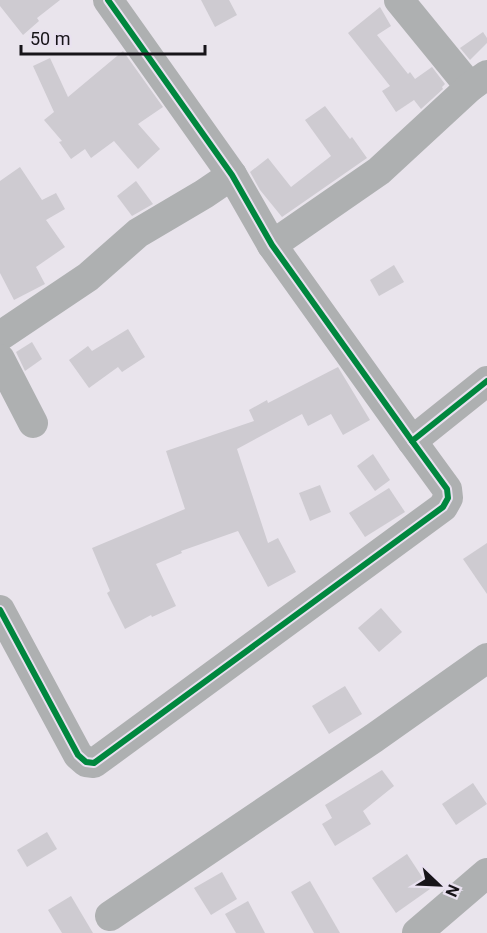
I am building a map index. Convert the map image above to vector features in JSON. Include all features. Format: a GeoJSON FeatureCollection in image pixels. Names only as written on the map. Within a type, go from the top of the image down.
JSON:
{"type":"FeatureCollection","features":[{"type":"Feature","properties":{"kind":"street"},"geometry":{"type":"LineString","coordinates":[[0,610],[78,755],[86,762],[94,763],[443,507],[448,498],[447,489],[272,245],[232,175],[108,0]]}},
{"type":"Feature","properties":{"kind":"street"},"geometry":{"type":"LineString","coordinates":[[272,245],[379,171],[479,81],[399,0]]}},
{"type":"Feature","properties":{"kind":"street"},"geometry":{"type":"LineString","coordinates":[[0,336],[88,277],[138,233],[232,175]]}},
{"type":"Feature","properties":{"kind":"street"},"geometry":{"type":"LineString","coordinates":[[0,359],[33,423]]}},
{"type":"Feature","properties":{"kind":"street"},"geometry":{"type":"LineString","coordinates":[[412,441],[487,381]]}},
{"type":"Feature","properties":{"kind":"street"},"geometry":{"type":"LineString","coordinates":[[110,916],[374,738],[487,658]]}},
{"type":"Feature","properties":{"kind":"street"},"geometry":{"type":"LineString","coordinates":[[417,933],[487,873]]}},
{"type":"Feature","properties":{"kind":"building"},"geometry":{"type":"Polygon","coordinates":[[[0,0],[60,0],[37,18],[39,21],[23,35],[0,6],[0,0]]]}},
{"type":"Feature","properties":{"kind":"building"},"geometry":{"type":"Polygon","coordinates":[[[201,0],[229,0],[237,15],[215,27],[201,0]]]}},
{"type":"Feature","properties":{"kind":"building"},"geometry":{"type":"Polygon","coordinates":[[[380,7],[391,26],[377,35],[408,74],[410,72],[415,79],[432,67],[445,84],[443,89],[421,109],[414,100],[396,112],[382,91],[390,86],[348,33],[380,7]]]}},
{"type":"Feature","properties":{"kind":"building"},"geometry":{"type":"Polygon","coordinates":[[[483,32],[487,43],[470,60],[460,48],[483,32]]]}},
{"type":"Feature","properties":{"kind":"building"},"geometry":{"type":"Polygon","coordinates":[[[123,51],[163,107],[138,124],[160,149],[138,169],[114,141],[91,158],[85,149],[71,159],[59,142],[62,141],[44,120],[54,112],[33,66],[50,58],[68,97],[123,51]]]}},
{"type":"Feature","properties":{"kind":"building"},"geometry":{"type":"Polygon","coordinates":[[[325,106],[367,158],[282,217],[260,190],[250,172],[268,158],[291,187],[331,156],[305,120],[325,106]]]}},
{"type":"Feature","properties":{"kind":"building"},"geometry":{"type":"Polygon","coordinates":[[[20,167],[42,200],[56,193],[65,209],[46,220],[65,247],[36,267],[45,284],[14,300],[0,273],[0,181],[20,167]]]}},
{"type":"Feature","properties":{"kind":"building"},"geometry":{"type":"Polygon","coordinates":[[[136,181],[153,204],[132,216],[117,196],[136,181]]]}},
{"type":"Feature","properties":{"kind":"building"},"geometry":{"type":"Polygon","coordinates":[[[394,265],[404,282],[379,296],[370,280],[394,265]]]}},
{"type":"Feature","properties":{"kind":"building"},"geometry":{"type":"Polygon","coordinates":[[[128,329],[145,357],[122,372],[118,367],[89,388],[69,360],[88,346],[92,351],[128,329]]]}},
{"type":"Feature","properties":{"kind":"building"},"geometry":{"type":"Polygon","coordinates":[[[32,342],[42,359],[25,371],[16,352],[32,342]]]}},
{"type":"Feature","properties":{"kind":"building"},"geometry":{"type":"Polygon","coordinates":[[[338,367],[370,420],[343,435],[331,414],[308,426],[302,414],[237,449],[268,543],[278,538],[296,572],[268,587],[238,531],[181,551],[182,553],[156,564],[176,606],[152,617],[151,615],[125,629],[107,593],[110,591],[92,548],[185,509],[166,451],[254,421],[249,410],[267,400],[268,403],[338,367]]]}},
{"type":"Feature","properties":{"kind":"building"},"geometry":{"type":"Polygon","coordinates":[[[373,454],[390,480],[375,491],[357,466],[373,454]]]}},
{"type":"Feature","properties":{"kind":"building"},"geometry":{"type":"Polygon","coordinates":[[[320,485],[331,512],[310,521],[299,493],[320,485]]]}},
{"type":"Feature","properties":{"kind":"building"},"geometry":{"type":"Polygon","coordinates":[[[389,488],[405,512],[365,537],[349,513],[389,488]]]}},
{"type":"Feature","properties":{"kind":"building"},"geometry":{"type":"Polygon","coordinates":[[[487,543],[487,594],[463,559],[487,543]]]}},
{"type":"Feature","properties":{"kind":"building"},"geometry":{"type":"Polygon","coordinates":[[[381,608],[402,632],[379,652],[358,628],[381,608]]]}},
{"type":"Feature","properties":{"kind":"building"},"geometry":{"type":"Polygon","coordinates":[[[345,686],[362,714],[329,734],[312,706],[345,686]]]}},
{"type":"Feature","properties":{"kind":"building"},"geometry":{"type":"Polygon","coordinates":[[[382,770],[394,786],[363,811],[371,824],[335,846],[322,824],[332,818],[325,805],[382,770]]]}},
{"type":"Feature","properties":{"kind":"building"},"geometry":{"type":"Polygon","coordinates":[[[473,783],[487,804],[456,825],[442,804],[473,783]]]}},
{"type":"Feature","properties":{"kind":"building"},"geometry":{"type":"Polygon","coordinates":[[[47,832],[57,849],[27,867],[17,850],[47,832]]]}},
{"type":"Feature","properties":{"kind":"building"},"geometry":{"type":"Polygon","coordinates":[[[407,854],[430,889],[396,913],[372,878],[407,854]]]}},
{"type":"Feature","properties":{"kind":"building"},"geometry":{"type":"Polygon","coordinates":[[[222,872],[237,899],[211,915],[194,888],[222,872]]]}},
{"type":"Feature","properties":{"kind":"building"},"geometry":{"type":"Polygon","coordinates":[[[310,881],[340,933],[314,933],[291,892],[310,881]]]}},
{"type":"Feature","properties":{"kind":"building"},"geometry":{"type":"Polygon","coordinates":[[[71,896],[93,933],[62,933],[48,910],[71,896]]]}},
{"type":"Feature","properties":{"kind":"building"},"geometry":{"type":"Polygon","coordinates":[[[248,901],[265,933],[236,933],[225,914],[248,901]]]}},
{"type":"Feature","properties":{"kind":"cycle path"},"geometry":{"type":"LineString","coordinates":[[108,0],[232,175],[272,245],[412,441],[487,381]]}},
{"type":"Feature","properties":{"kind":"cycle path"},"geometry":{"type":"LineString","coordinates":[[0,610],[78,755],[86,762],[94,763],[443,507],[448,498],[447,489],[412,441]]}}]}
